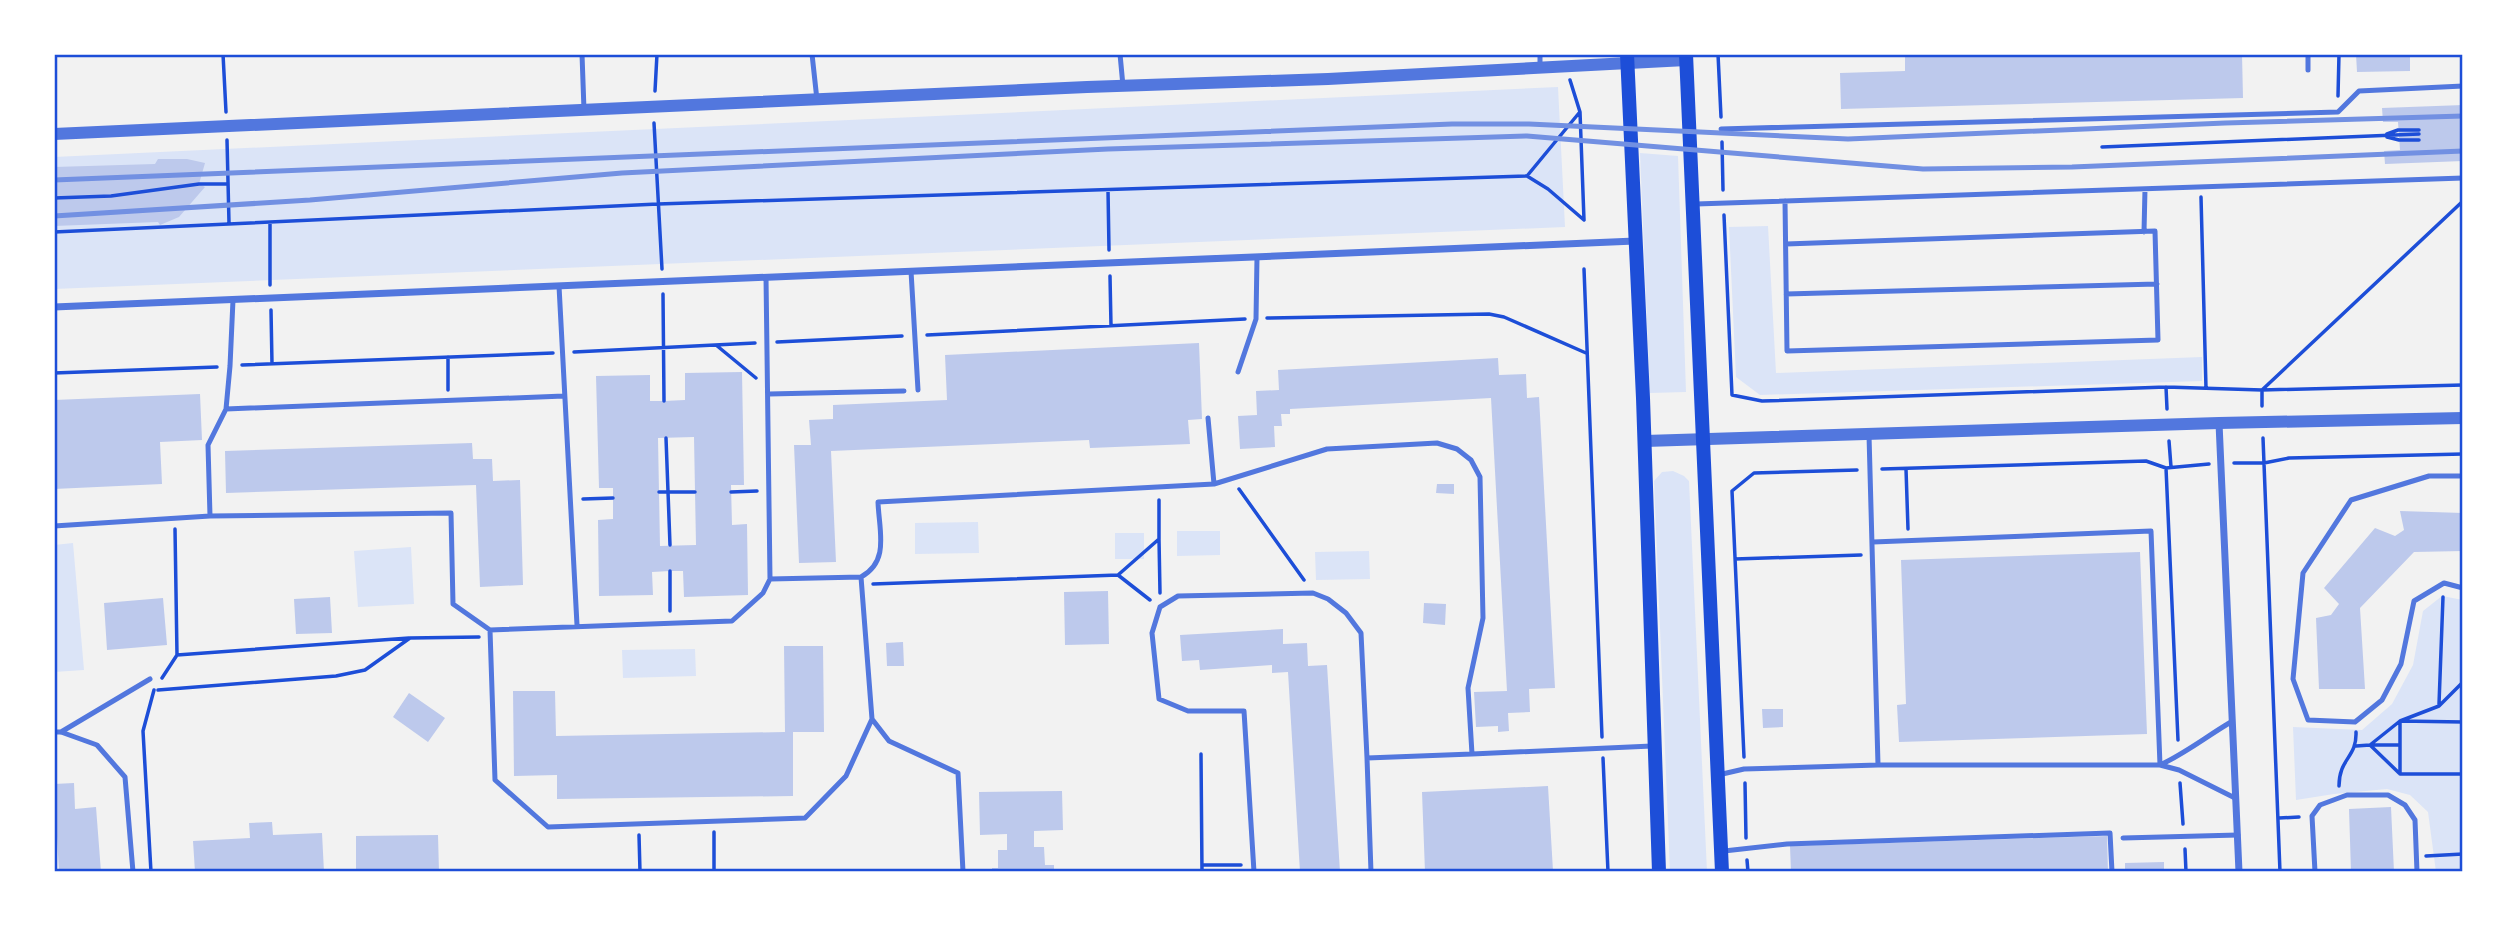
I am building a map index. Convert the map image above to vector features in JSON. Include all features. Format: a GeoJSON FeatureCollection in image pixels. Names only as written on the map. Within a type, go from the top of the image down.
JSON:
{"type":"FeatureCollection","features":[{"type":"Feature","properties":{"kind":"main road"},"geometry":{"type":"LineString","coordinates":[[1686,57],[1722,872]]}},
{"type":"Feature","properties":{"kind":"main road"},"geometry":{"type":"LineString","coordinates":[[1627,59],[1645,441],[1659,872]]}},
{"type":"Feature","properties":{"kind":"street"},"geometry":{"type":"LineString","coordinates":[[54,134],[1328,79],[1540,61],[1686,57]]}},
{"type":"Feature","properties":{"kind":"street"},"geometry":{"type":"LineString","coordinates":[[54,307],[1635,241]]}},
{"type":"Feature","properties":{"kind":"street"},"geometry":{"type":"LineString","coordinates":[[1645,441],[2168,424],[2463,418]]}},
{"type":"Feature","properties":{"kind":"street"},"geometry":{"type":"LineString","coordinates":[[2219,423],[2239,872]]}},
{"type":"Feature","properties":{"kind":"lane"},"geometry":{"type":"LineString","coordinates":[[582,54],[584,110]]}},
{"type":"Feature","properties":{"kind":"lane"},"geometry":{"type":"LineString","coordinates":[[812,54],[817,100]]}},
{"type":"Feature","properties":{"kind":"lane"},"geometry":{"type":"LineString","coordinates":[[1120,54],[1123,86]]}},
{"type":"Feature","properties":{"kind":"lane"},"geometry":{"type":"LineString","coordinates":[[2308,54],[2308,70]]}},
{"type":"Feature","properties":{"kind":"lane"},"geometry":{"type":"LineString","coordinates":[[1721,129],[2338,112],[2359,91],[2463,86]]}},
{"type":"Feature","properties":{"kind":"lane"},"geometry":{"type":"LineString","coordinates":[[1692,204],[2463,178]]}},
{"type":"Feature","properties":{"kind":"lane"},"geometry":{"type":"LineString","coordinates":[[2144,232],[2145,189]]}},
{"type":"Feature","properties":{"kind":"lane"},"geometry":{"type":"LineString","coordinates":[[1785,201],[1787,351],[2158,340],[2155,231],[1786,244]]}},
{"type":"Feature","properties":{"kind":"lane"},"geometry":{"type":"LineString","coordinates":[[1238,372],[1256,318],[1257,257]]}},
{"type":"Feature","properties":{"kind":"lane"},"geometry":{"type":"LineString","coordinates":[[911,271],[918,390]]}},
{"type":"Feature","properties":{"kind":"lane"},"geometry":{"type":"LineString","coordinates":[[54,526],[210,516],[451,513],[453,604],[490,633],[577,625],[732,621],[763,593],[770,579],[769,343],[766,277]]}},
{"type":"Feature","properties":{"kind":"lane"},"geometry":{"type":"LineString","coordinates":[[1786,294],[2157,284]]}},
{"type":"Feature","properties":{"kind":"lane"},"geometry":{"type":"LineString","coordinates":[[559,286],[577,625]]}},
{"type":"Feature","properties":{"kind":"lane"},"geometry":{"type":"LineString","coordinates":[[210,516],[208,445],[226,410],[233,300]]}},
{"type":"Feature","properties":{"kind":"lane"},"geometry":{"type":"LineString","coordinates":[[769,391],[904,391]]}},
{"type":"Feature","properties":{"kind":"lane"},"geometry":{"type":"LineString","coordinates":[[226,410],[564,396]]}},
{"type":"Feature","properties":{"kind":"lane"},"geometry":{"type":"LineString","coordinates":[[1208,418],[1213,484]]}},
{"type":"Feature","properties":{"kind":"lane"},"geometry":{"type":"LineString","coordinates":[[1869,434],[1878,765]]}},
{"type":"Feature","properties":{"kind":"lane"},"geometry":{"type":"LineString","coordinates":[[770,579],[861,581],[873,570],[881,557],[878,502],[1213,484],[1327,449],[1437,443],[1457,449],[1471,460],[1480,477],[1483,618],[1468,688],[1472,754]]}},
{"type":"Feature","properties":{"kind":"lane"},"geometry":{"type":"LineString","coordinates":[[2463,476],[2429,476],[2351,500],[2303,573],[2293,679],[2308,720],[2356,722],[2382,700],[2402,664],[2414,601],[2444,583],[2463,588]]}},
{"type":"Feature","properties":{"kind":"lane"},"geometry":{"type":"LineString","coordinates":[[1873,542],[2151,531],[2161,765]]}},
{"type":"Feature","properties":{"kind":"lane"},"geometry":{"type":"LineString","coordinates":[[490,633],[495,780],[548,827],[805,818],[846,776],[872,719],[861,581]]}},
{"type":"Feature","properties":{"kind":"lane"},"geometry":{"type":"LineString","coordinates":[[1253,868],[1244,711],[1188,711],[1159,699],[1152,633],[1160,607],[1178,596],[1313,593],[1328,599],[1346,613],[1361,633],[1371,872]]}},
{"type":"Feature","properties":{"kind":"lane"},"geometry":{"type":"LineString","coordinates":[[58,732],[150,679]]}},
{"type":"Feature","properties":{"kind":"lane"},"geometry":{"type":"LineString","coordinates":[[872,719],[889,741],[958,773],[963,872]]}},
{"type":"Feature","properties":{"kind":"lane"},"geometry":{"type":"LineString","coordinates":[[2161,765],[2231,722]]}},
{"type":"Feature","properties":{"kind":"lane"},"geometry":{"type":"LineString","coordinates":[[58,732],[97,745],[125,777],[133,872]]}},
{"type":"Feature","properties":{"kind":"lane"},"geometry":{"type":"LineString","coordinates":[[1367,758],[1655,746]]}},
{"type":"Feature","properties":{"kind":"lane"},"geometry":{"type":"LineString","coordinates":[[1718,775],[1744,769],[1878,765],[2161,765],[2179,770],[2235,798]]}},
{"type":"Feature","properties":{"kind":"lane"},"geometry":{"type":"LineString","coordinates":[[2315,872],[2312,816],[2320,805],[2347,796],[2388,795],[2405,805],[2415,820],[2417,872]]}},
{"type":"Feature","properties":{"kind":"lane"},"geometry":{"type":"LineString","coordinates":[[1721,851],[1787,844],[2110,832],[2112,872]]}},
{"type":"Feature","properties":{"kind":"lane"},"geometry":{"type":"LineString","coordinates":[[2123,838],[2238,835]]}},
{"type":"Feature","properties":{"kind":"path"},"geometry":{"type":"LineString","coordinates":[[657,54],[654,107],[663,282],[664,401]]}},
{"type":"Feature","properties":{"kind":"path"},"geometry":{"type":"LineString","coordinates":[[1718,54],[1732,395],[1762,401],[2166,387],[2262,390],[2463,385]]}},
{"type":"Feature","properties":{"kind":"path"},"geometry":{"type":"LineString","coordinates":[[2338,112],[2339,54]]}},
{"type":"Feature","properties":{"kind":"path"},"geometry":{"type":"LineString","coordinates":[[54,232],[658,204],[1527,176],[1548,189],[1584,220],[1580,112],[1570,80]]}},
{"type":"Feature","properties":{"kind":"path"},"geometry":{"type":"LineString","coordinates":[[1527,176],[1580,112]]}},
{"type":"Feature","properties":{"kind":"path"},"geometry":{"type":"LineString","coordinates":[[2102,148],[2382,136],[2399,140],[2419,135],[2399,130],[2382,136]]}},
{"type":"Feature","properties":{"kind":"path"},"geometry":{"type":"LineString","coordinates":[[54,198],[111,196],[199,184],[228,184]]}},
{"type":"Feature","properties":{"kind":"path"},"geometry":{"type":"LineString","coordinates":[[2201,187],[2206,388]]}},
{"type":"Feature","properties":{"kind":"path"},"geometry":{"type":"LineString","coordinates":[[2280,872],[2262,390],[2463,201]]}},
{"type":"Feature","properties":{"kind":"path"},"geometry":{"type":"LineString","coordinates":[[1584,269],[1608,872]]}},
{"type":"Feature","properties":{"kind":"path"},"geometry":{"type":"LineString","coordinates":[[54,373],[561,353],[1256,318],[1489,314],[1504,317],[1586,353]]}},
{"type":"Feature","properties":{"kind":"path"},"geometry":{"type":"LineString","coordinates":[[716,345],[769,391]]}},
{"type":"Feature","properties":{"kind":"path"},"geometry":{"type":"LineString","coordinates":[[448,357],[448,401]]}},
{"type":"Feature","properties":{"kind":"path"},"geometry":{"type":"LineString","coordinates":[[2166,387],[2178,757]]}},
{"type":"Feature","properties":{"kind":"path"},"geometry":{"type":"LineString","coordinates":[[666,438],[670,545]]}},
{"type":"Feature","properties":{"kind":"path"},"geometry":{"type":"LineString","coordinates":[[1748,872],[1732,491],[1754,473],[2146,461],[2169,468],[2220,463],[2264,463],[2289,458],[2463,454]]}},
{"type":"Feature","properties":{"kind":"path"},"geometry":{"type":"LineString","coordinates":[[1906,469],[1909,541]]}},
{"type":"Feature","properties":{"kind":"path"},"geometry":{"type":"LineString","coordinates":[[1231,478],[1313,593]]}},
{"type":"Feature","properties":{"kind":"path"},"geometry":{"type":"LineString","coordinates":[[1159,487],[1160,607]]}},
{"type":"Feature","properties":{"kind":"path"},"geometry":{"type":"LineString","coordinates":[[731,492],[770,491]]}},
{"type":"Feature","properties":{"kind":"path"},"geometry":{"type":"LineString","coordinates":[[659,492],[695,492]]}},
{"type":"Feature","properties":{"kind":"path"},"geometry":{"type":"LineString","coordinates":[[570,500],[613,498]]}},
{"type":"Feature","properties":{"kind":"path"},"geometry":{"type":"LineString","coordinates":[[151,872],[143,731],[154,691],[177,655],[174,518]]}},
{"type":"Feature","properties":{"kind":"path"},"geometry":{"type":"LineString","coordinates":[[1118,575],[1159,539]]}},
{"type":"Feature","properties":{"kind":"path"},"geometry":{"type":"LineString","coordinates":[[1735,559],[1873,555]]}},
{"type":"Feature","properties":{"kind":"path"},"geometry":{"type":"LineString","coordinates":[[670,571],[670,623]]}},
{"type":"Feature","properties":{"kind":"path"},"geometry":{"type":"LineString","coordinates":[[861,581],[1118,575],[1160,607]]}},
{"type":"Feature","properties":{"kind":"path"},"geometry":{"type":"LineString","coordinates":[[2440,706],[2444,583]]}},
{"type":"Feature","properties":{"kind":"path"},"geometry":{"type":"LineString","coordinates":[[177,655],[490,633]]}},
{"type":"Feature","properties":{"kind":"path"},"geometry":{"type":"LineString","coordinates":[[154,691],[335,676],[365,670],[410,638]]}},
{"type":"Feature","properties":{"kind":"path"},"geometry":{"type":"LineString","coordinates":[[150,679],[154,691]]}},
{"type":"Feature","properties":{"kind":"path"},"geometry":{"type":"LineString","coordinates":[[2370,745],[2400,722],[2440,706],[2463,682]]}},
{"type":"Feature","properties":{"kind":"path"},"geometry":{"type":"LineString","coordinates":[[2339,771],[2357,746],[2356,722]]}},
{"type":"Feature","properties":{"kind":"path"},"geometry":{"type":"LineString","coordinates":[[2400,722],[2463,722]]}},
{"type":"Feature","properties":{"kind":"path"},"geometry":{"type":"LineString","coordinates":[[2400,722],[2400,774]]}},
{"type":"Feature","properties":{"kind":"path"},"geometry":{"type":"LineString","coordinates":[[2370,745],[2400,774],[2463,774]]}},
{"type":"Feature","properties":{"kind":"path"},"geometry":{"type":"LineString","coordinates":[[2357,746],[2400,745]]}},
{"type":"Feature","properties":{"kind":"path"},"geometry":{"type":"LineString","coordinates":[[1201,754],[1202,872]]}},
{"type":"Feature","properties":{"kind":"path"},"geometry":{"type":"LineString","coordinates":[[2179,770],[2186,872]]}},
{"type":"Feature","properties":{"kind":"path"},"geometry":{"type":"LineString","coordinates":[[2278,818],[2312,816]]}},
{"type":"Feature","properties":{"kind":"path"},"geometry":{"type":"LineString","coordinates":[[714,822],[714,872]]}},
{"type":"Feature","properties":{"kind":"path"},"geometry":{"type":"LineString","coordinates":[[639,824],[640,872]]}},
{"type":"Feature","properties":{"kind":"path"},"geometry":{"type":"LineString","coordinates":[[2417,857],[2463,854]]}},
{"type":"Feature","properties":{"kind":"path"},"geometry":{"type":"LineString","coordinates":[[1202,865],[1253,868]]}},
{"type":"Feature","properties":{"kind":"shaded area"},"geometry":{"type":"Polygon","coordinates":[[[1558,87],[1565,227],[54,289],[54,157],[1558,87]]]}},
{"type":"Feature","properties":{"kind":"shaded area"},"geometry":{"type":"Polygon","coordinates":[[[1640,153],[1678,156],[1686,392],[1650,393],[1640,153]]]}},
{"type":"Feature","properties":{"kind":"shaded area"},"geometry":{"type":"Polygon","coordinates":[[[1768,226],[1776,373],[2202,357],[2202,381],[1760,395],[1736,377],[1729,227],[1768,226]]]}},
{"type":"Feature","properties":{"kind":"shaded area"},"geometry":{"type":"Polygon","coordinates":[[[1673,471],[1689,481],[1707,872],[1670,872],[1654,481],[1662,472],[1673,471]]]}},
{"type":"Feature","properties":{"kind":"shaded area"},"geometry":{"type":"Polygon","coordinates":[[[978,522],[979,553],[915,554],[915,523],[978,522]]]}},
{"type":"Feature","properties":{"kind":"shaded area"},"geometry":{"type":"Polygon","coordinates":[[[1177,531],[1220,531],[1220,555],[1177,556],[1177,531]]]}},
{"type":"Feature","properties":{"kind":"shaded area"},"geometry":{"type":"Polygon","coordinates":[[[1115,533],[1144,533],[1144,559],[1115,559],[1115,533]]]}},
{"type":"Feature","properties":{"kind":"shaded area"},"geometry":{"type":"Polygon","coordinates":[[[73,543],[84,670],[54,672],[54,545],[73,543]]]}},
{"type":"Feature","properties":{"kind":"shaded area"},"geometry":{"type":"Polygon","coordinates":[[[411,547],[414,604],[358,607],[354,551],[411,547]]]}},
{"type":"Feature","properties":{"kind":"shaded area"},"geometry":{"type":"Polygon","coordinates":[[[1369,551],[1370,579],[1316,580],[1315,552],[1369,551]]]}},
{"type":"Feature","properties":{"kind":"shaded area"},"geometry":{"type":"Polygon","coordinates":[[[2442,596],[2463,600],[2463,872],[2436,872],[2428,812],[2410,795],[2387,789],[2296,800],[2293,727],[2362,730],[2392,704],[2413,665],[2423,611],[2442,596]]]}},
{"type":"Feature","properties":{"kind":"shaded area"},"geometry":{"type":"Polygon","coordinates":[[[695,649],[696,676],[623,678],[622,650],[695,649]]]}},
{"type":"Feature","properties":{"kind":"building"},"geometry":{"type":"Polygon","coordinates":[[[1905,54],[2242,54],[2243,98],[1841,109],[1840,73],[1905,71],[1905,54]]]}},
{"type":"Feature","properties":{"kind":"building"},"geometry":{"type":"Polygon","coordinates":[[[2356,54],[2410,54],[2410,71],[2357,72],[2356,54]]]}},
{"type":"Feature","properties":{"kind":"building"},"geometry":{"type":"Polygon","coordinates":[[[2463,105],[2463,161],[2385,164],[2384,151],[2400,150],[2398,122],[2383,122],[2382,108],[2463,105]]]}},
{"type":"Feature","properties":{"kind":"building"},"geometry":{"type":"Polygon","coordinates":[[[158,159],[187,159],[205,163],[199,184],[205,187],[179,217],[160,225],[158,222],[54,226],[54,167],[155,164],[158,159]]]}},
{"type":"Feature","properties":{"kind":"building"},"geometry":{"type":"Polygon","coordinates":[[[1199,343],[1202,419],[1188,420],[1190,444],[1090,448],[1089,440],[831,451],[836,562],[799,563],[794,445],[811,445],[809,420],[833,419],[833,405],[947,400],[945,355],[1199,343]]]}},
{"type":"Feature","properties":{"kind":"building"},"geometry":{"type":"Polygon","coordinates":[[[1498,358],[1499,375],[1526,374],[1527,398],[1539,397],[1555,688],[1529,689],[1530,712],[1508,713],[1509,731],[1498,732],[1498,726],[1476,727],[1474,692],[1507,691],[1491,398],[1290,409],[1290,414],[1281,414],[1282,426],[1274,426],[1275,447],[1240,449],[1238,416],[1257,415],[1256,391],[1279,390],[1278,370],[1498,358]]]}},
{"type":"Feature","properties":{"kind":"building"},"geometry":{"type":"Polygon","coordinates":[[[742,372],[744,485],[731,485],[732,525],[747,524],[748,595],[684,597],[683,571],[670,571],[652,572],[653,595],[599,596],[598,520],[613,519],[613,488],[599,488],[596,376],[650,375],[650,401],[664,401],[685,400],[685,373],[742,372]],[[694,437],[658,438],[660,546],[696,545],[694,437]]]}},
{"type":"Feature","properties":{"kind":"building"},"geometry":{"type":"Polygon","coordinates":[[[200,394],[202,440],[160,442],[162,484],[54,489],[54,400],[200,394]]]}},
{"type":"Feature","properties":{"kind":"building"},"geometry":{"type":"Polygon","coordinates":[[[472,443],[473,459],[492,459],[493,481],[520,480],[523,585],[480,587],[476,485],[226,493],[225,451],[472,443]]]}},
{"type":"Feature","properties":{"kind":"building"},"geometry":{"type":"Polygon","coordinates":[[[1437,484],[1454,484],[1454,494],[1436,493],[1437,484]]]}},
{"type":"Feature","properties":{"kind":"building"},"geometry":{"type":"Polygon","coordinates":[[[2400,511],[2463,513],[2463,551],[2414,552],[2360,608],[2365,689],[2319,689],[2316,618],[2331,615],[2339,604],[2324,588],[2375,528],[2395,536],[2404,530],[2400,511]]]}},
{"type":"Feature","properties":{"kind":"building"},"geometry":{"type":"Polygon","coordinates":[[[2140,552],[2147,734],[1899,742],[1897,705],[1906,704],[1901,560],[2140,552]]]}},
{"type":"Feature","properties":{"kind":"building"},"geometry":{"type":"Polygon","coordinates":[[[1108,591],[1109,644],[1065,645],[1064,592],[1108,591]]]}},
{"type":"Feature","properties":{"kind":"building"},"geometry":{"type":"Polygon","coordinates":[[[330,597],[332,633],[296,634],[294,599],[330,597]]]}},
{"type":"Feature","properties":{"kind":"building"},"geometry":{"type":"Polygon","coordinates":[[[163,598],[167,645],[107,650],[104,603],[163,598]]]}},
{"type":"Feature","properties":{"kind":"building"},"geometry":{"type":"Polygon","coordinates":[[[1424,603],[1446,604],[1445,625],[1423,623],[1424,603]]]}},
{"type":"Feature","properties":{"kind":"building"},"geometry":{"type":"Polygon","coordinates":[[[1283,629],[1283,644],[1307,643],[1308,666],[1327,665],[1340,872],[1300,872],[1288,672],[1272,673],[1272,665],[1200,670],[1199,660],[1182,661],[1180,635],[1283,629]]]}},
{"type":"Feature","properties":{"kind":"building"},"geometry":{"type":"Polygon","coordinates":[[[903,642],[904,666],[887,666],[886,643],[903,642]]]}},
{"type":"Feature","properties":{"kind":"building"},"geometry":{"type":"Polygon","coordinates":[[[784,646],[823,646],[824,732],[793,732],[793,796],[557,799],[557,775],[514,776],[513,691],[555,691],[556,736],[785,732],[784,646]]]}},
{"type":"Feature","properties":{"kind":"building"},"geometry":{"type":"Polygon","coordinates":[[[409,693],[445,718],[428,742],[393,717],[409,693]]]}},
{"type":"Feature","properties":{"kind":"building"},"geometry":{"type":"Polygon","coordinates":[[[1762,709],[1783,709],[1783,727],[1763,728],[1762,709]]]}},
{"type":"Feature","properties":{"kind":"building"},"geometry":{"type":"Polygon","coordinates":[[[74,783],[75,809],[96,807],[101,872],[59,872],[54,784],[74,783]]]}},
{"type":"Feature","properties":{"kind":"building"},"geometry":{"type":"Polygon","coordinates":[[[1548,786],[1553,871],[1425,872],[1422,792],[1548,786]]]}},
{"type":"Feature","properties":{"kind":"building"},"geometry":{"type":"Polygon","coordinates":[[[1062,791],[1063,830],[1034,831],[1034,847],[1044,847],[1045,865],[1054,865],[1054,872],[992,872],[992,868],[998,868],[998,850],[1007,850],[1007,834],[980,835],[979,792],[1062,791]]]}},
{"type":"Feature","properties":{"kind":"building"},"geometry":{"type":"Polygon","coordinates":[[[2391,807],[2394,872],[2351,872],[2349,809],[2391,807]]]}},
{"type":"Feature","properties":{"kind":"building"},"geometry":{"type":"Polygon","coordinates":[[[272,822],[273,835],[322,833],[324,872],[195,872],[193,841],[250,838],[249,823],[272,822]]]}},
{"type":"Feature","properties":{"kind":"building"},"geometry":{"type":"Polygon","coordinates":[[[438,835],[439,872],[356,872],[356,836],[438,835]]]}},
{"type":"Feature","properties":{"kind":"building"},"geometry":{"type":"Polygon","coordinates":[[[2107,836],[2108,872],[1791,872],[1790,846],[2107,836]]]}},
{"type":"Feature","properties":{"kind":"building"},"geometry":{"type":"Polygon","coordinates":[[[2164,862],[2164,872],[2125,872],[2125,863],[2164,862]]]}},
{"type":"Feature","properties":{"kind":"railway"},"geometry":{"type":"LineString","coordinates":[[54,180],[1452,124],[1529,124],[1848,139],[2463,116]]}},
{"type":"Feature","properties":{"kind":"railway"},"geometry":{"type":"LineString","coordinates":[[54,216],[310,200],[622,173],[1108,149],[1527,136],[1923,169],[2072,167],[2463,151]]}}]}
